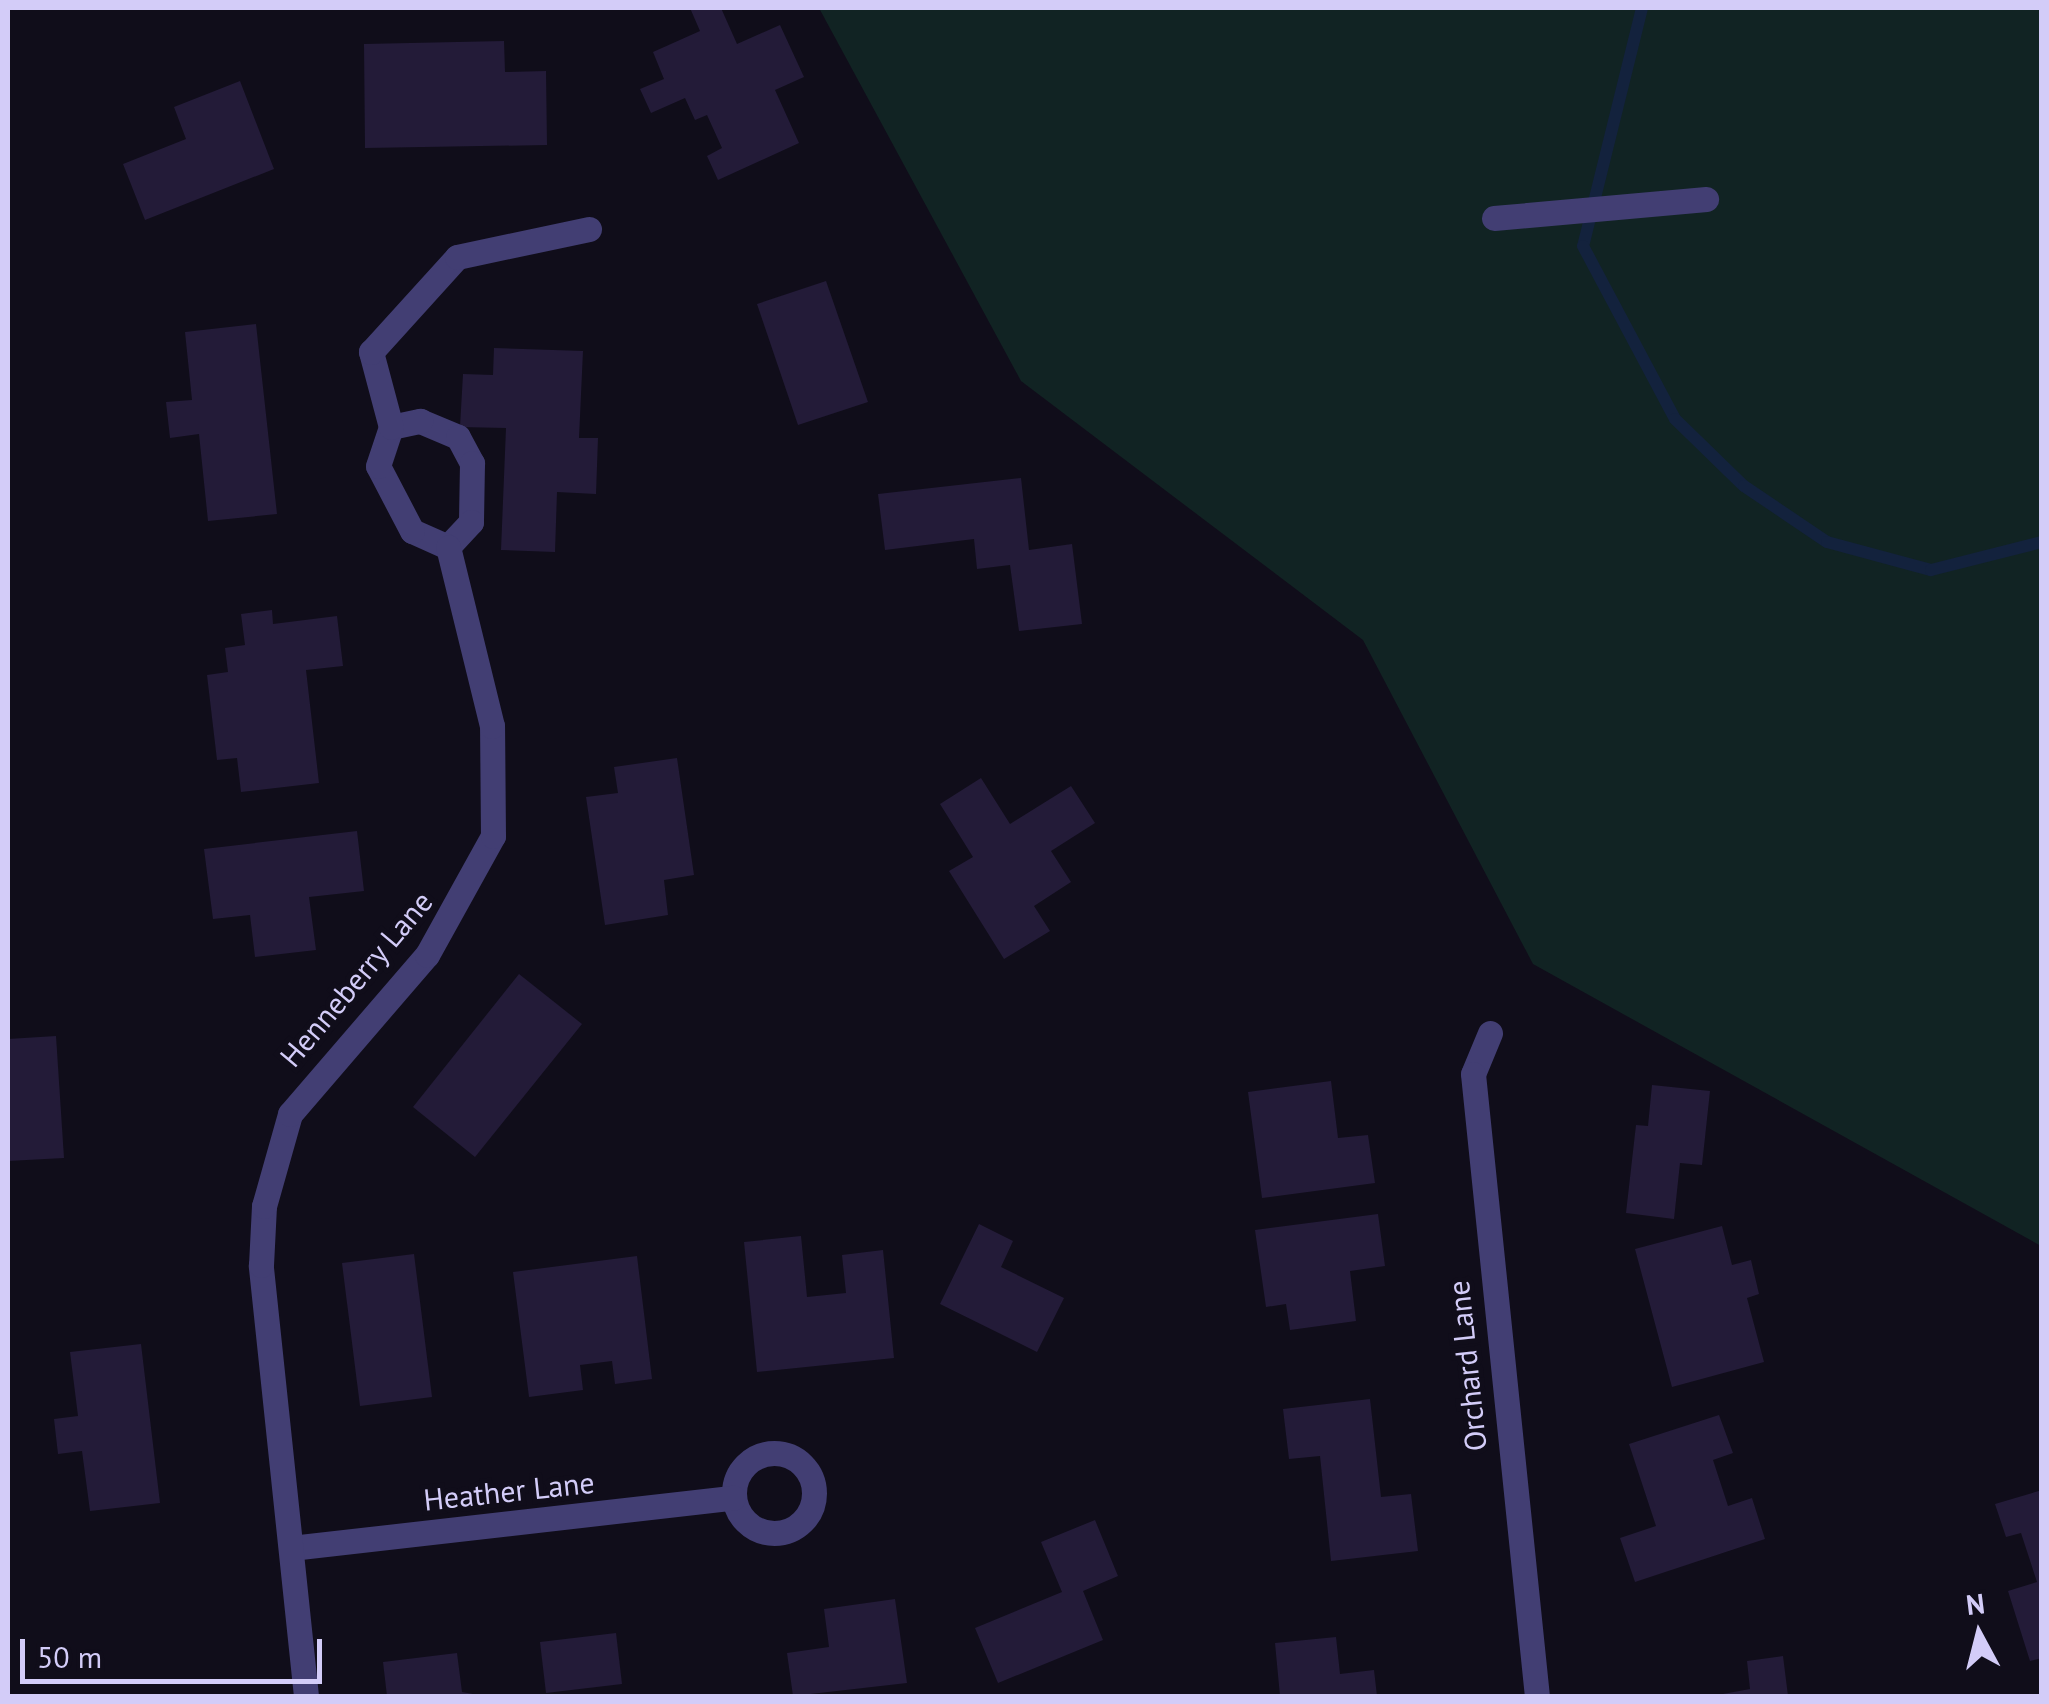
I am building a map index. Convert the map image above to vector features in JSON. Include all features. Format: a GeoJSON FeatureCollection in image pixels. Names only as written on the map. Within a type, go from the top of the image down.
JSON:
{"type":"FeatureCollection","features":[{"type":"Feature","properties":{"kind":"street"},"geometry":{"type":"LineString","coordinates":[[1494,218],[1706,199]]}},
{"type":"Feature","properties":{"kind":"street"},"geometry":{"type":"LineString","coordinates":[[391,427],[439,426],[472,462],[470,522],[448,546],[427,541],[393,509],[378,466],[391,427],[371,352],[457,257],[589,230]]}},
{"type":"Feature","properties":{"kind":"street","name":"Henneberry Lane"},"geometry":{"type":"LineString","coordinates":[[306,1696],[262,1265],[272,1156],[319,1069],[447,925],[492,836],[492,726],[448,546]]}},
{"type":"Feature","properties":{"kind":"street","name":"Orchard Lane"},"geometry":{"type":"LineString","coordinates":[[1490,1033],[1472,1074],[1537,1696]]}},
{"type":"Feature","properties":{"kind":"street","name":"Heather Lane"},"geometry":{"type":"LineString","coordinates":[[291,1548],[734,1498]]}},
{"type":"Feature","properties":{"kind":"shaded area"},"geometry":{"type":"Polygon","coordinates":[[[819,8],[2041,8],[2041,1246],[1533,964],[1363,640],[1021,381],[819,8]]]}},
{"type":"Feature","properties":{"kind":"building"},"geometry":{"type":"Polygon","coordinates":[[[690,8],[721,8],[737,44],[780,25],[804,77],[775,90],[799,143],[718,180],[707,156],[722,148],[707,115],[695,120],[685,98],[651,113],[640,89],[664,79],[653,52],[700,31],[690,8]]]}},
{"type":"Feature","properties":{"kind":"building"},"geometry":{"type":"Polygon","coordinates":[[[504,41],[505,72],[546,71],[547,145],[365,148],[364,44],[504,41]]]}},
{"type":"Feature","properties":{"kind":"building"},"geometry":{"type":"Polygon","coordinates":[[[240,81],[274,169],[145,220],[123,164],[186,139],[174,107],[240,81]]]}},
{"type":"Feature","properties":{"kind":"building"},"geometry":{"type":"Polygon","coordinates":[[[826,281],[868,402],[798,425],[757,304],[826,281]]]}},
{"type":"Feature","properties":{"kind":"building"},"geometry":{"type":"Polygon","coordinates":[[[256,324],[277,514],[208,521],[199,434],[170,438],[166,402],[192,400],[185,332],[256,324]]]}},
{"type":"Feature","properties":{"kind":"building"},"geometry":{"type":"Polygon","coordinates":[[[494,348],[583,351],[579,438],[598,438],[596,494],[557,492],[555,552],[501,550],[506,428],[460,427],[463,374],[493,375],[494,348]]]}},
{"type":"Feature","properties":{"kind":"building"},"geometry":{"type":"Polygon","coordinates":[[[1021,478],[1029,550],[1072,544],[1082,624],[1019,631],[1010,565],[977,569],[974,539],[885,550],[878,494],[1021,478]]]}},
{"type":"Feature","properties":{"kind":"building"},"geometry":{"type":"Polygon","coordinates":[[[272,610],[273,624],[337,616],[343,666],[306,670],[319,783],[241,792],[237,758],[217,760],[207,675],[228,672],[225,648],[245,645],[241,614],[272,610]]]}},
{"type":"Feature","properties":{"kind":"building"},"geometry":{"type":"Polygon","coordinates":[[[677,758],[694,875],[664,880],[668,915],[605,925],[586,797],[618,793],[614,767],[677,758]]]}},
{"type":"Feature","properties":{"kind":"building"},"geometry":{"type":"Polygon","coordinates":[[[981,778],[1010,824],[1071,786],[1095,823],[1051,851],[1071,882],[1034,906],[1050,931],[1004,959],[949,871],[973,857],[940,804],[981,778]]]}},
{"type":"Feature","properties":{"kind":"building"},"geometry":{"type":"Polygon","coordinates":[[[357,831],[364,891],[309,897],[316,950],[255,957],[250,915],[213,919],[204,849],[357,831]]]}},
{"type":"Feature","properties":{"kind":"building"},"geometry":{"type":"Polygon","coordinates":[[[519,974],[582,1024],[475,1157],[413,1107],[519,974]]]}},
{"type":"Feature","properties":{"kind":"building"},"geometry":{"type":"Polygon","coordinates":[[[56,1036],[64,1158],[8,1161],[8,1039],[56,1036]]]}},
{"type":"Feature","properties":{"kind":"building"},"geometry":{"type":"Polygon","coordinates":[[[1331,1081],[1338,1138],[1368,1135],[1375,1183],[1262,1198],[1248,1092],[1331,1081]]]}},
{"type":"Feature","properties":{"kind":"building"},"geometry":{"type":"Polygon","coordinates":[[[1652,1085],[1710,1091],[1702,1165],[1680,1163],[1674,1219],[1626,1213],[1636,1125],[1648,1126],[1652,1085]]]}},
{"type":"Feature","properties":{"kind":"building"},"geometry":{"type":"Polygon","coordinates":[[[1378,1214],[1385,1266],[1350,1271],[1356,1321],[1290,1330],[1286,1304],[1266,1307],[1255,1230],[1378,1214]]]}},
{"type":"Feature","properties":{"kind":"building"},"geometry":{"type":"Polygon","coordinates":[[[979,1224],[1013,1241],[1001,1267],[1064,1298],[1037,1352],[940,1304],[979,1224]]]}},
{"type":"Feature","properties":{"kind":"building"},"geometry":{"type":"Polygon","coordinates":[[[1722,1226],[1732,1265],[1751,1260],[1759,1294],[1747,1298],[1764,1362],[1672,1387],[1635,1249],[1722,1226]]]}},
{"type":"Feature","properties":{"kind":"building"},"geometry":{"type":"Polygon","coordinates":[[[801,1236],[807,1297],[846,1293],[842,1255],[883,1250],[894,1358],[757,1372],[744,1242],[801,1236]]]}},
{"type":"Feature","properties":{"kind":"building"},"geometry":{"type":"Polygon","coordinates":[[[414,1254],[432,1397],[360,1406],[342,1263],[414,1254]]]}},
{"type":"Feature","properties":{"kind":"building"},"geometry":{"type":"Polygon","coordinates":[[[637,1256],[652,1379],[615,1384],[612,1361],[580,1365],[583,1390],[529,1397],[513,1272],[637,1256]]]}},
{"type":"Feature","properties":{"kind":"building"},"geometry":{"type":"Polygon","coordinates":[[[141,1344],[160,1503],[90,1511],[82,1451],[58,1454],[54,1419],[78,1416],[70,1352],[141,1344]]]}},
{"type":"Feature","properties":{"kind":"building"},"geometry":{"type":"Polygon","coordinates":[[[1370,1399],[1381,1497],[1411,1494],[1418,1551],[1331,1561],[1320,1456],[1289,1459],[1283,1409],[1370,1399]]]}},
{"type":"Feature","properties":{"kind":"building"},"geometry":{"type":"Polygon","coordinates":[[[1719,1415],[1733,1453],[1713,1460],[1728,1506],[1752,1498],[1765,1539],[1635,1582],[1620,1538],[1656,1526],[1629,1444],[1719,1415]]]}},
{"type":"Feature","properties":{"kind":"building"},"geometry":{"type":"Polygon","coordinates":[[[2042,1490],[2042,1658],[2030,1661],[2008,1591],[2037,1582],[2021,1533],[2006,1537],[1995,1504],[2042,1490]]]}},
{"type":"Feature","properties":{"kind":"building"},"geometry":{"type":"Polygon","coordinates":[[[1095,1520],[1118,1576],[1083,1591],[1103,1640],[998,1683],[975,1628],[1062,1592],[1041,1542],[1095,1520]]]}},
{"type":"Feature","properties":{"kind":"building"},"geometry":{"type":"Polygon","coordinates":[[[895,1599],[907,1683],[793,1696],[787,1653],[829,1647],[824,1609],[895,1599]]]}},
{"type":"Feature","properties":{"kind":"building"},"geometry":{"type":"Polygon","coordinates":[[[616,1633],[622,1684],[546,1693],[540,1642],[616,1633]]]}},
{"type":"Feature","properties":{"kind":"building"},"geometry":{"type":"Polygon","coordinates":[[[1336,1637],[1340,1674],[1374,1670],[1377,1696],[1280,1696],[1275,1643],[1336,1637]]]}},
{"type":"Feature","properties":{"kind":"building"},"geometry":{"type":"Polygon","coordinates":[[[457,1653],[462,1692],[484,1696],[387,1696],[383,1662],[457,1653]]]}},
{"type":"Feature","properties":{"kind":"building"},"geometry":{"type":"Polygon","coordinates":[[[1783,1656],[1788,1696],[1712,1696],[1750,1689],[1747,1661],[1783,1656]]]}},
{"type":"Feature","properties":{"kind":"waterway"},"geometry":{"type":"LineString","coordinates":[[1642,8],[1583,246],[1675,419],[1744,486],[1827,542],[1931,570],[2042,542]]}}]}
